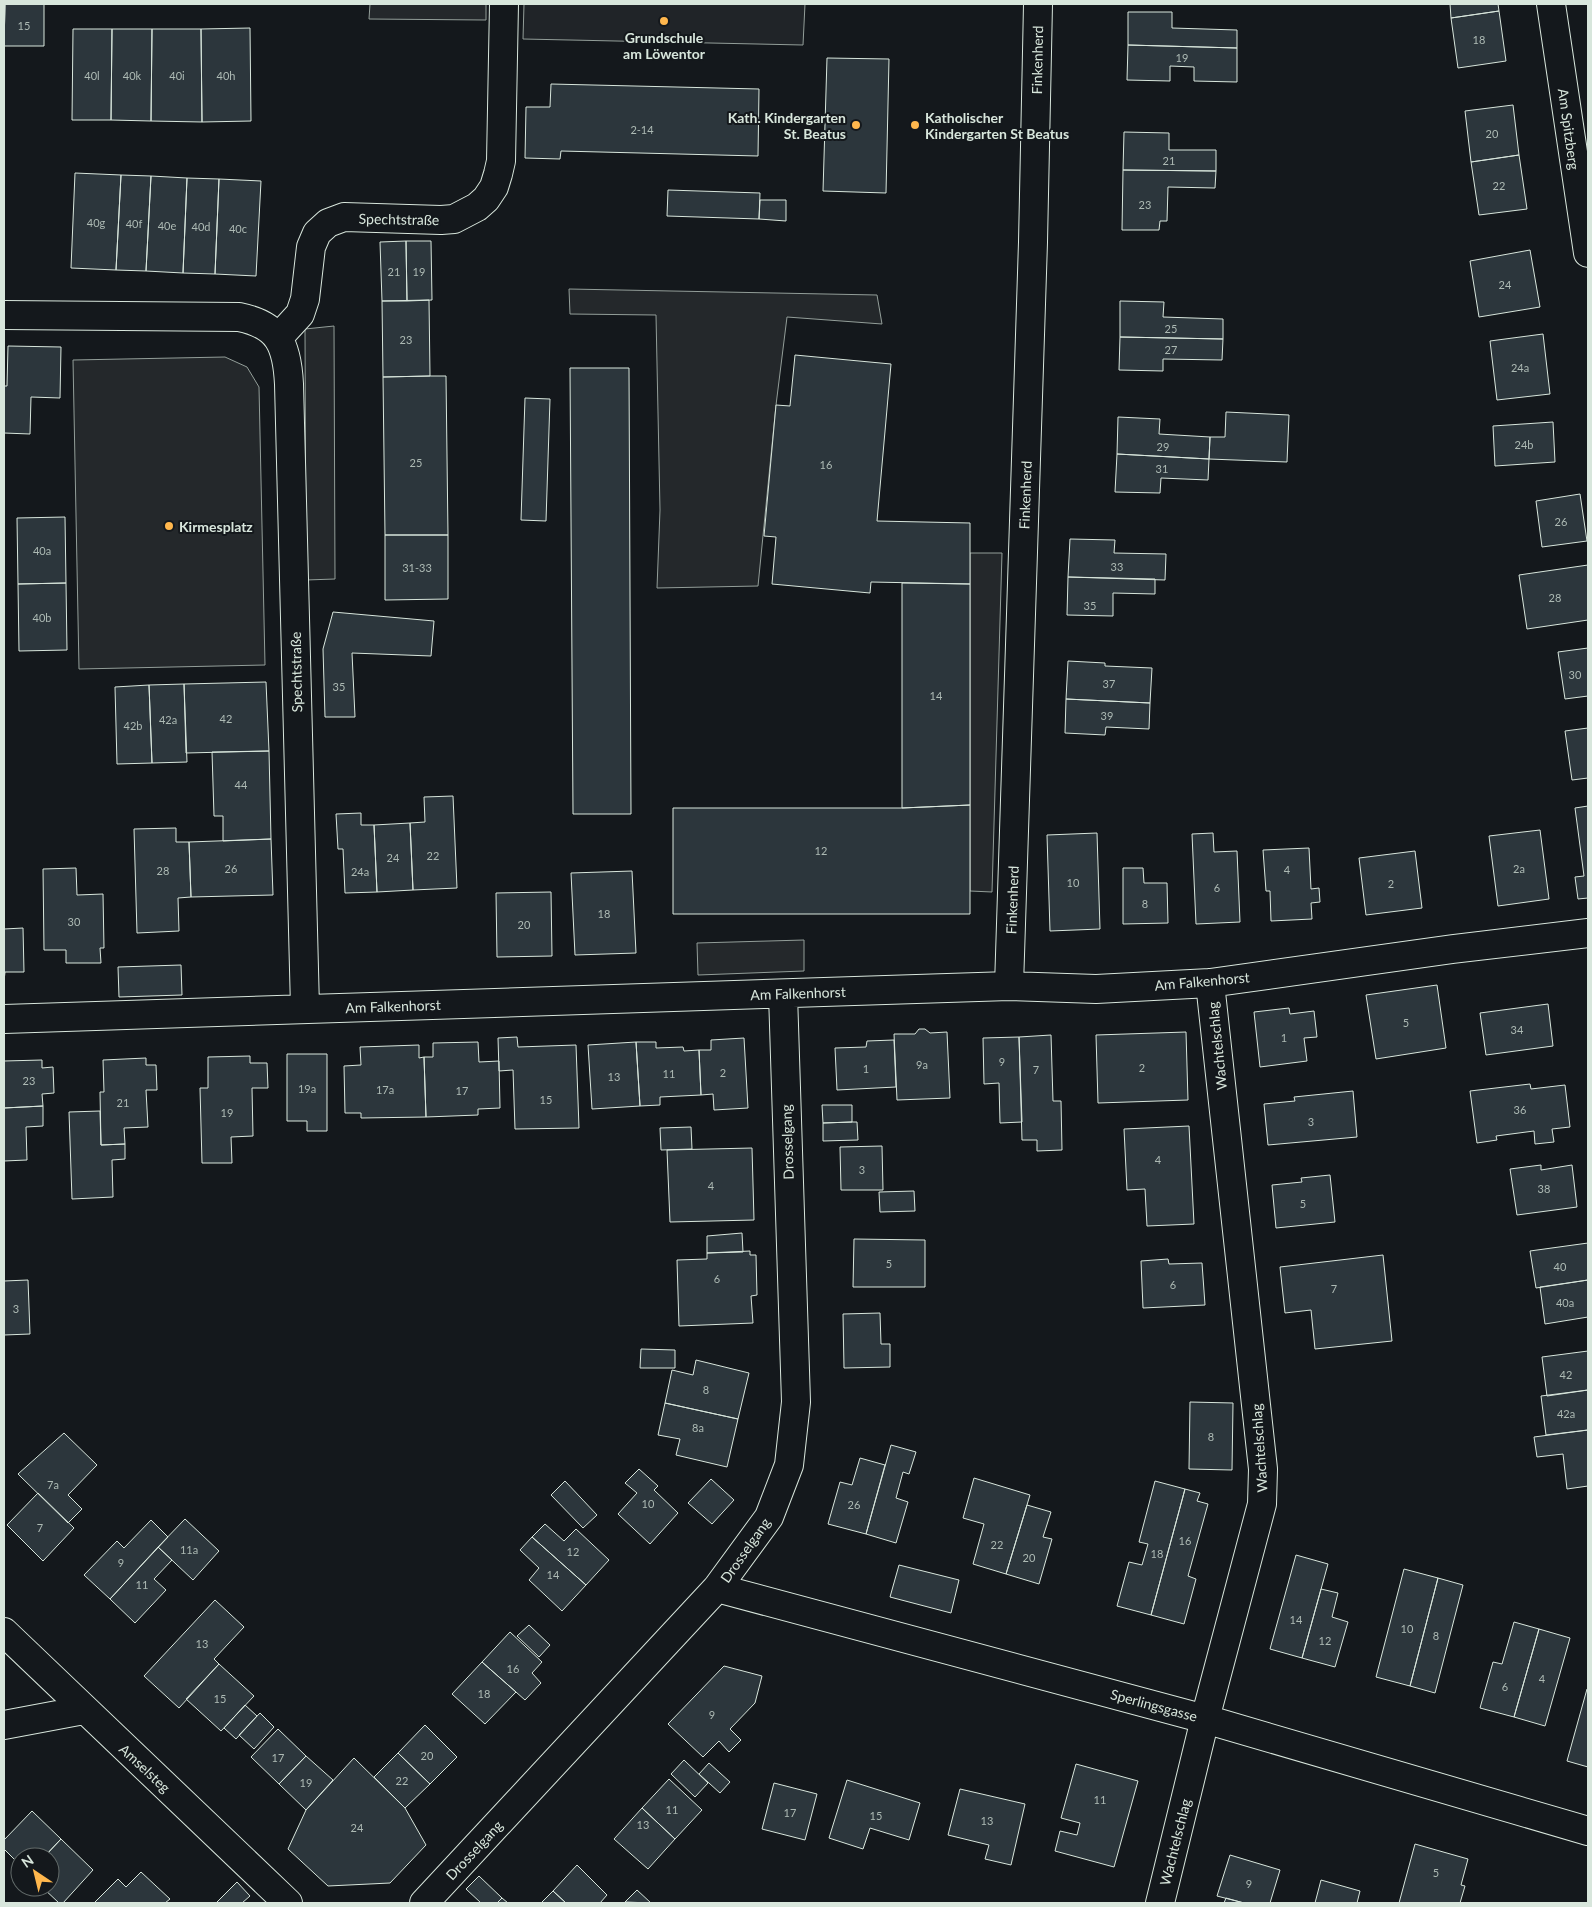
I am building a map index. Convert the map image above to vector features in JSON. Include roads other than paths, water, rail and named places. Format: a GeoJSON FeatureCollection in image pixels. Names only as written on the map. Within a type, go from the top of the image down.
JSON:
{"type":"FeatureCollection","features":[{"type":"Feature","properties":{"kind":"street","name":"Spechtstraße"},"geometry":{"type":"LineString","coordinates":[[278,338],[300,314],[304,299],[311,247],[317,233],[328,223],[344,218],[454,219],[466,214],[486,199],[494,186],[501,161],[504,4]]}},
{"type":"Feature","properties":{"kind":"street","name":"Finkenherd"},"geometry":{"type":"LineString","coordinates":[[1009,986],[1033,242],[1038,4]]}},
{"type":"Feature","properties":{"kind":"street","name":"Am Spitzberg"},"geometry":{"type":"LineString","coordinates":[[1551,4],[1588,254]]}},
{"type":"Feature","properties":{"kind":"street","name":"Spechtstraße"},"geometry":{"type":"LineString","coordinates":[[4,315],[240,316],[267,326],[278,338],[284,350],[288,366],[289,384],[305,1008]]}},
{"type":"Feature","properties":{"kind":"street","name":"Am Falkenhorst"},"geometry":{"type":"LineString","coordinates":[[4,1019],[1009,986],[1096,989],[1210,983],[1453,949],[1588,933]]}},
{"type":"Feature","properties":{"kind":"street","name":"Wachtelschlag"},"geometry":{"type":"LineString","coordinates":[[1160,1903],[1205,1719],[1262,1504],[1263,1469],[1210,983]]}},
{"type":"Feature","properties":{"kind":"street","name":"Drosselgang"},"geometry":{"type":"LineString","coordinates":[[424,1903],[717,1588],[770,1517],[789,1465],[796,1402],[782,994]]}},
{"type":"Feature","properties":{"kind":"street","name":"Sperlingsgasse"},"geometry":{"type":"LineString","coordinates":[[717,1588],[1205,1719],[1588,1831]]}},
{"type":"Feature","properties":{"kind":"street","name":"Amselsteg"},"geometry":{"type":"LineString","coordinates":[[4,1632],[288,1903]]}},
{"type":"Feature","properties":{"kind":"street"},"geometry":{"type":"LineString","coordinates":[[4,1725],[84,1710]]}},
{"type":"Feature","properties":{"kind":"place","name":"Grundschule am Löwentor"},"geometry":{"type":"Point","coordinates":[664,21]}},
{"type":"Feature","properties":{"kind":"place","name":"Kath. Kindergarten St. Beatus"},"geometry":{"type":"Point","coordinates":[856,125]}},
{"type":"Feature","properties":{"kind":"place","name":"Katholischer Kindergarten St Beatus"},"geometry":{"type":"Point","coordinates":[915,125]}},
{"type":"Feature","properties":{"kind":"place","name":"Kirmesplatz"},"geometry":{"type":"Point","coordinates":[169,526]}}]}
